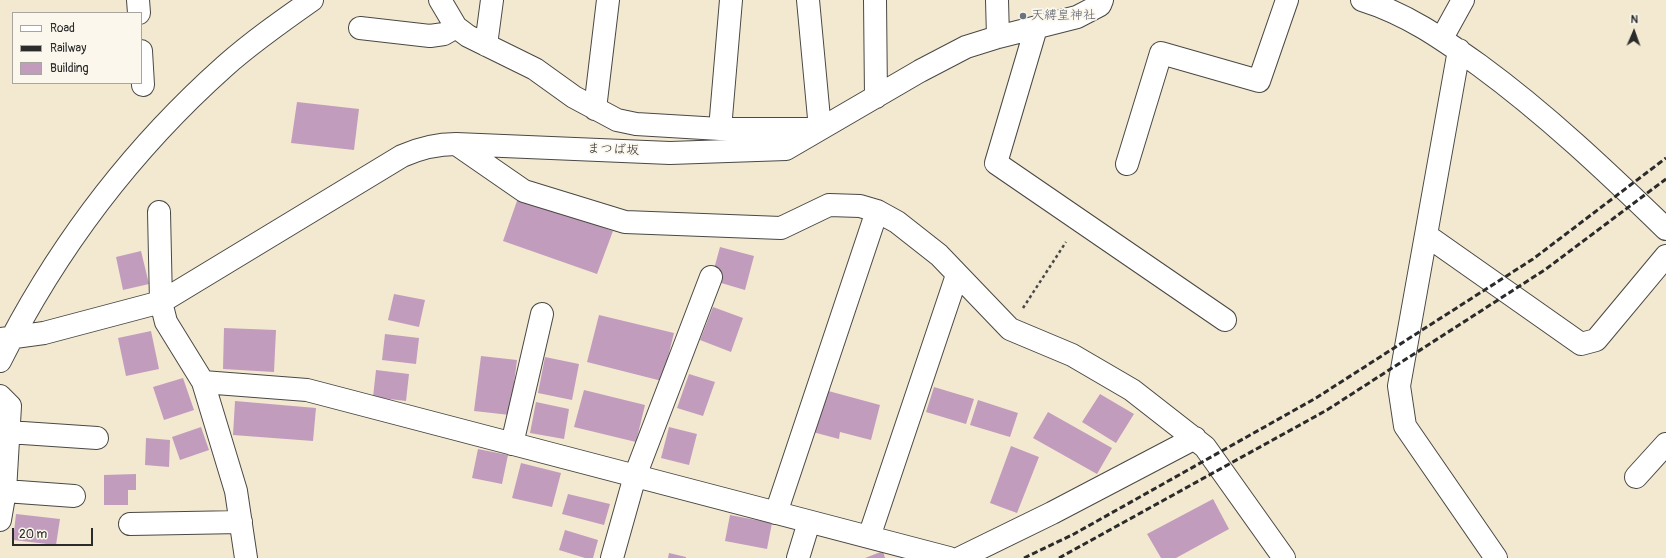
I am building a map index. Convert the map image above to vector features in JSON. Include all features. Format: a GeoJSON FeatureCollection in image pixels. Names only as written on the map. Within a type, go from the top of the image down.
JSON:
{"type":"FeatureCollection","features":[{"type":"Feature","properties":{"kind":"street"},"geometry":{"type":"LineString","coordinates":[[138,0],[139,12]]}},
{"type":"Feature","properties":{"kind":"street"},"geometry":{"type":"LineString","coordinates":[[0,362],[6,339],[53,267],[77,231],[141,150],[185,103],[226,65],[268,30],[312,0]]}},
{"type":"Feature","properties":{"kind":"street"},"geometry":{"type":"LineString","coordinates":[[440,0],[456,27],[486,45],[535,69],[595,109],[617,120],[636,124],[720,128],[820,129],[808,0]]}},
{"type":"Feature","properties":{"kind":"street"},"geometry":{"type":"LineString","coordinates":[[486,45],[492,0]]}},
{"type":"Feature","properties":{"kind":"street"},"geometry":{"type":"LineString","coordinates":[[595,109],[608,0]]}},
{"type":"Feature","properties":{"kind":"street"},"geometry":{"type":"LineString","coordinates":[[720,128],[731,0]]}},
{"type":"Feature","properties":{"kind":"street"},"geometry":{"type":"LineString","coordinates":[[875,0],[876,97]]}},
{"type":"Feature","properties":{"kind":"street"},"geometry":{"type":"LineString","coordinates":[[997,0],[998,36]]}},
{"type":"Feature","properties":{"kind":"street","name":"まつば坂"},"geometry":{"type":"LineString","coordinates":[[6,339],[44,333],[161,302],[402,156],[420,148],[438,144],[456,144],[670,153],[786,149],[966,47],[998,36],[1077,17],[1100,4],[1102,0]]}},
{"type":"Feature","properties":{"kind":"street"},"geometry":{"type":"LineString","coordinates":[[1127,164],[1161,54],[1259,81],[1287,0]]}},
{"type":"Feature","properties":{"kind":"street"},"geometry":{"type":"LineString","coordinates":[[1362,0],[1390,9],[1450,44],[1512,89],[1586,152],[1666,229]]}},
{"type":"Feature","properties":{"kind":"street"},"geometry":{"type":"LineString","coordinates":[[1463,0],[1450,44],[1426,235],[1400,386],[1405,426],[1496,558]]}},
{"type":"Feature","properties":{"kind":"street"},"geometry":{"type":"LineString","coordinates":[[360,28],[430,36],[444,34],[456,27]]}},
{"type":"Feature","properties":{"kind":"street"},"geometry":{"type":"LineString","coordinates":[[1036,28],[996,163],[1225,320]]}},
{"type":"Feature","properties":{"kind":"street"},"geometry":{"type":"LineString","coordinates":[[142,68],[143,85]]}},
{"type":"Feature","properties":{"kind":"street"},"geometry":{"type":"LineString","coordinates":[[456,144],[524,191],[625,222],[780,228],[829,205],[860,206],[877,210],[897,222],[940,255],[1010,329],[1072,355],[1132,390],[1206,447],[1284,558]]}},
{"type":"Feature","properties":{"kind":"street"},"geometry":{"type":"LineString","coordinates":[[776,513],[877,210]]}},
{"type":"Feature","properties":{"kind":"street"},"geometry":{"type":"LineString","coordinates":[[159,212],[161,302],[166,322],[203,382],[236,491],[246,558]]}},
{"type":"Feature","properties":{"kind":"street"},"geometry":{"type":"LineString","coordinates":[[1426,235],[1581,344],[1596,340],[1666,256]]}},
{"type":"Feature","properties":{"kind":"street"},"geometry":{"type":"LineString","coordinates":[[869,537],[957,274]]}},
{"type":"Feature","properties":{"kind":"street"},"geometry":{"type":"LineString","coordinates":[[612,558],[635,476],[711,277]]}},
{"type":"Feature","properties":{"kind":"street"},"geometry":{"type":"LineString","coordinates":[[512,444],[542,314]]}},
{"type":"Feature","properties":{"kind":"street"},"geometry":{"type":"LineString","coordinates":[[203,382],[307,390],[949,558]]}},
{"type":"Feature","properties":{"kind":"street"},"geometry":{"type":"LineString","coordinates":[[0,396],[10,406],[5,490],[0,520]]}},
{"type":"Feature","properties":{"kind":"street"},"geometry":{"type":"LineString","coordinates":[[8,432],[97,438]]}},
{"type":"Feature","properties":{"kind":"street"},"geometry":{"type":"LineString","coordinates":[[960,558],[1052,513],[1195,438]]}},
{"type":"Feature","properties":{"kind":"street"},"geometry":{"type":"LineString","coordinates":[[1636,477],[1666,445]]}},
{"type":"Feature","properties":{"kind":"street"},"geometry":{"type":"LineString","coordinates":[[5,490],[74,496]]}},
{"type":"Feature","properties":{"kind":"street"},"geometry":{"type":"LineString","coordinates":[[130,524],[241,522]]}},
{"type":"Feature","properties":{"kind":"street"},"geometry":{"type":"LineString","coordinates":[[798,558],[809,522]]}},
{"type":"Feature","properties":{"kind":"path"},"geometry":{"type":"LineString","coordinates":[[1010,329],[1080,221]]}},
{"type":"Feature","properties":{"kind":"building"},"geometry":{"type":"Polygon","coordinates":[[[297,102],[359,109],[354,150],[291,143],[297,102]]]}},
{"type":"Feature","properties":{"kind":"building"},"geometry":{"type":"Polygon","coordinates":[[[518,198],[613,231],[597,274],[503,241],[518,198]]]}},
{"type":"Feature","properties":{"kind":"building"},"geometry":{"type":"Polygon","coordinates":[[[720,247],[754,256],[745,290],[711,280],[720,247]]]}},
{"type":"Feature","properties":{"kind":"building"},"geometry":{"type":"Polygon","coordinates":[[[141,251],[149,284],[123,290],[116,257],[141,251]]]}},
{"type":"Feature","properties":{"kind":"building"},"geometry":{"type":"Polygon","coordinates":[[[394,294],[425,300],[419,327],[388,320],[394,294]]]}},
{"type":"Feature","properties":{"kind":"building"},"geometry":{"type":"Polygon","coordinates":[[[713,307],[743,318],[731,352],[700,340],[713,307]]]}},
{"type":"Feature","properties":{"kind":"building"},"geometry":{"type":"Polygon","coordinates":[[[599,315],[674,333],[662,381],[587,362],[599,315]]]}},
{"type":"Feature","properties":{"kind":"building"},"geometry":{"type":"Polygon","coordinates":[[[224,328],[276,330],[274,372],[223,369],[224,328]]]}},
{"type":"Feature","properties":{"kind":"building"},"geometry":{"type":"Polygon","coordinates":[[[151,331],[159,369],[126,376],[118,338],[151,331]]]}},
{"type":"Feature","properties":{"kind":"building"},"geometry":{"type":"Polygon","coordinates":[[[385,334],[419,338],[416,364],[382,360],[385,334]]]}},
{"type":"Feature","properties":{"kind":"building"},"geometry":{"type":"Polygon","coordinates":[[[481,356],[517,360],[510,415],[474,411],[481,356]]]}},
{"type":"Feature","properties":{"kind":"building"},"geometry":{"type":"Polygon","coordinates":[[[545,357],[579,364],[572,400],[538,393],[545,357]]]}},
{"type":"Feature","properties":{"kind":"building"},"geometry":{"type":"Polygon","coordinates":[[[376,370],[409,374],[406,401],[373,397],[376,370]]]}},
{"type":"Feature","properties":{"kind":"building"},"geometry":{"type":"Polygon","coordinates":[[[689,374],[715,382],[703,416],[677,408],[689,374]]]}},
{"type":"Feature","properties":{"kind":"building"},"geometry":{"type":"Polygon","coordinates":[[[183,378],[194,410],[164,420],[153,387],[183,378]]]}},
{"type":"Feature","properties":{"kind":"building"},"geometry":{"type":"Polygon","coordinates":[[[934,387],[974,399],[966,424],[926,412],[934,387]]]}},
{"type":"Feature","properties":{"kind":"building"},"geometry":{"type":"Polygon","coordinates":[[[821,389],[880,405],[871,440],[840,432],[839,439],[809,431],[821,389]]]}},
{"type":"Feature","properties":{"kind":"building"},"geometry":{"type":"Polygon","coordinates":[[[584,390],[645,405],[636,442],[574,427],[584,390]]]}},
{"type":"Feature","properties":{"kind":"building"},"geometry":{"type":"Polygon","coordinates":[[[1100,394],[1134,414],[1116,443],[1082,422],[1100,394]]]}},
{"type":"Feature","properties":{"kind":"building"},"geometry":{"type":"Polygon","coordinates":[[[978,400],[1018,413],[1010,437],[970,425],[978,400]]]}},
{"type":"Feature","properties":{"kind":"building"},"geometry":{"type":"Polygon","coordinates":[[[235,401],[316,408],[313,441],[233,435],[235,401]]]}},
{"type":"Feature","properties":{"kind":"building"},"geometry":{"type":"Polygon","coordinates":[[[536,402],[569,409],[564,439],[530,433],[536,402]]]}},
{"type":"Feature","properties":{"kind":"building"},"geometry":{"type":"Polygon","coordinates":[[[1048,412],[1112,448],[1097,474],[1033,438],[1048,412]]]}},
{"type":"Feature","properties":{"kind":"building"},"geometry":{"type":"Polygon","coordinates":[[[201,427],[209,450],[180,460],[172,437],[201,427]]]}},
{"type":"Feature","properties":{"kind":"building"},"geometry":{"type":"Polygon","coordinates":[[[669,427],[697,434],[689,465],[661,458],[669,427]]]}},
{"type":"Feature","properties":{"kind":"building"},"geometry":{"type":"Polygon","coordinates":[[[146,438],[170,440],[169,467],[145,465],[146,438]]]}},
{"type":"Feature","properties":{"kind":"building"},"geometry":{"type":"Polygon","coordinates":[[[1011,446],[1039,457],[1017,513],[990,503],[1011,446]]]}},
{"type":"Feature","properties":{"kind":"building"},"geometry":{"type":"Polygon","coordinates":[[[478,449],[508,455],[502,484],[472,478],[478,449]]]}},
{"type":"Feature","properties":{"kind":"building"},"geometry":{"type":"Polygon","coordinates":[[[521,463],[561,473],[552,507],[512,498],[521,463]]]}},
{"type":"Feature","properties":{"kind":"building"},"geometry":{"type":"Polygon","coordinates":[[[136,474],[136,490],[128,490],[128,505],[104,505],[104,475],[136,474]]]}},
{"type":"Feature","properties":{"kind":"building"},"geometry":{"type":"Polygon","coordinates":[[[568,494],[610,504],[604,525],[562,514],[568,494]]]}},
{"type":"Feature","properties":{"kind":"building"},"geometry":{"type":"Polygon","coordinates":[[[1213,499],[1229,529],[1176,558],[1161,558],[1147,534],[1213,499]]]}},
{"type":"Feature","properties":{"kind":"building"},"geometry":{"type":"Polygon","coordinates":[[[16,514],[60,519],[56,545],[13,540],[16,514]]]}},
{"type":"Feature","properties":{"kind":"building"},"geometry":{"type":"Polygon","coordinates":[[[730,515],[772,523],[767,549],[725,541],[730,515]]]}},
{"type":"Feature","properties":{"kind":"building"},"geometry":{"type":"Polygon","coordinates":[[[565,530],[598,540],[593,558],[585,558],[559,550],[565,530]]]}},
{"type":"Feature","properties":{"kind":"building"},"geometry":{"type":"Polygon","coordinates":[[[883,551],[885,558],[865,558],[883,551]]]}},
{"type":"Feature","properties":{"kind":"building"},"geometry":{"type":"Polygon","coordinates":[[[669,553],[686,557],[686,558],[668,558],[669,553]]]}},
{"type":"Feature","properties":{"kind":"railway"},"geometry":{"type":"LineString","coordinates":[[1024,558],[1074,534],[1316,398],[1533,259],[1666,158]]}},
{"type":"Feature","properties":{"kind":"railway"},"geometry":{"type":"LineString","coordinates":[[1059,558],[1327,410],[1546,269],[1666,179]]}},
{"type":"Feature","properties":{"kind":"place","name":"天縛皇神社"},"geometry":{"type":"Point","coordinates":[1023,16]}}]}
